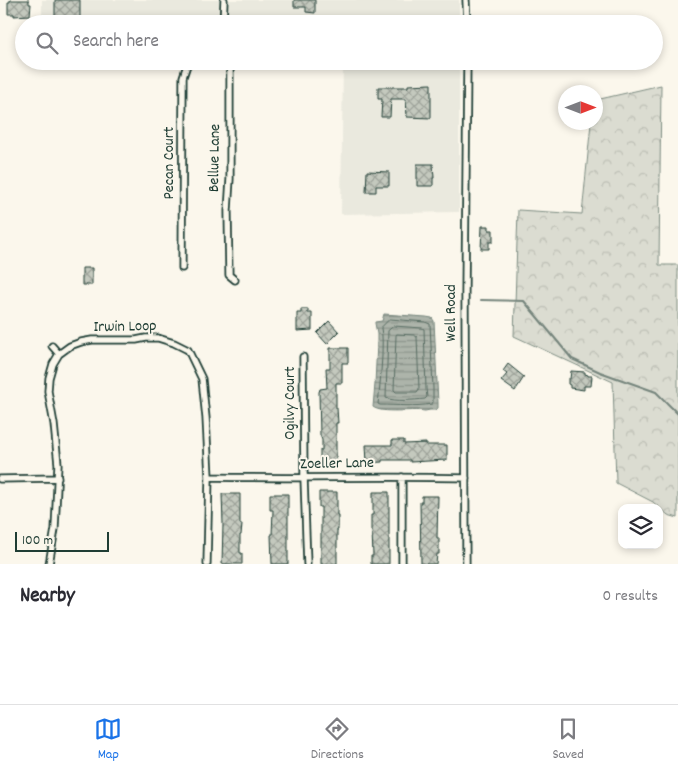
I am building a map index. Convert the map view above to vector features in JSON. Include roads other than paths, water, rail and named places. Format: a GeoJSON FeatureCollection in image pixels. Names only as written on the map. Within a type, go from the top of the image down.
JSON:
{"type":"FeatureCollection","features":[{"type":"Feature","properties":{"kind":"street"},"geometry":{"type":"LineString","coordinates":[[223,15],[224,0]]}},
{"type":"Feature","properties":{"kind":"street"},"geometry":{"type":"LineString","coordinates":[[466,0],[466,15]]}},
{"type":"Feature","properties":{"kind":"street","name":"Pecan Court"},"geometry":{"type":"LineString","coordinates":[[182,268],[183,77],[185,70]]}},
{"type":"Feature","properties":{"kind":"street","name":"Bellue Lane"},"geometry":{"type":"LineString","coordinates":[[230,70],[229,275],[235,280]]}},
{"type":"Feature","properties":{"kind":"street","name":"Well Road"},"geometry":{"type":"LineString","coordinates":[[466,564],[465,284],[467,70]]}},
{"type":"Feature","properties":{"kind":"street","name":"Irwin Loop"},"geometry":{"type":"LineString","coordinates":[[59,354],[70,346],[81,342],[146,338],[166,340],[188,350],[202,379],[206,418],[209,477],[207,564]]}},
{"type":"Feature","properties":{"kind":"street"},"geometry":{"type":"LineString","coordinates":[[49,564],[55,529],[58,478],[54,424],[48,391],[53,364],[59,354],[52,346]]}},
{"type":"Feature","properties":{"kind":"street","name":"Ogilvy Court"},"geometry":{"type":"LineString","coordinates":[[303,357],[307,564]]}},
{"type":"Feature","properties":{"kind":"street"},"geometry":{"type":"LineString","coordinates":[[402,476],[402,564]]}},
{"type":"Feature","properties":{"kind":"street","name":"Zoeller Lane"},"geometry":{"type":"LineString","coordinates":[[209,477],[402,476],[466,478]]}},
{"type":"Feature","properties":{"kind":"street"},"geometry":{"type":"LineString","coordinates":[[0,479],[58,478]]}},
{"type":"Feature","properties":{"kind":"water"},"geometry":{"type":"Polygon","coordinates":[[[384,314],[426,317],[432,318],[434,321],[438,403],[438,408],[435,410],[390,411],[373,407],[377,342],[375,322],[382,321],[384,314]]]}},
{"type":"Feature","properties":{"kind":"waterway"},"geometry":{"type":"LineString","coordinates":[[481,300],[524,301],[572,359],[600,372],[656,392],[678,414]]}}]}
